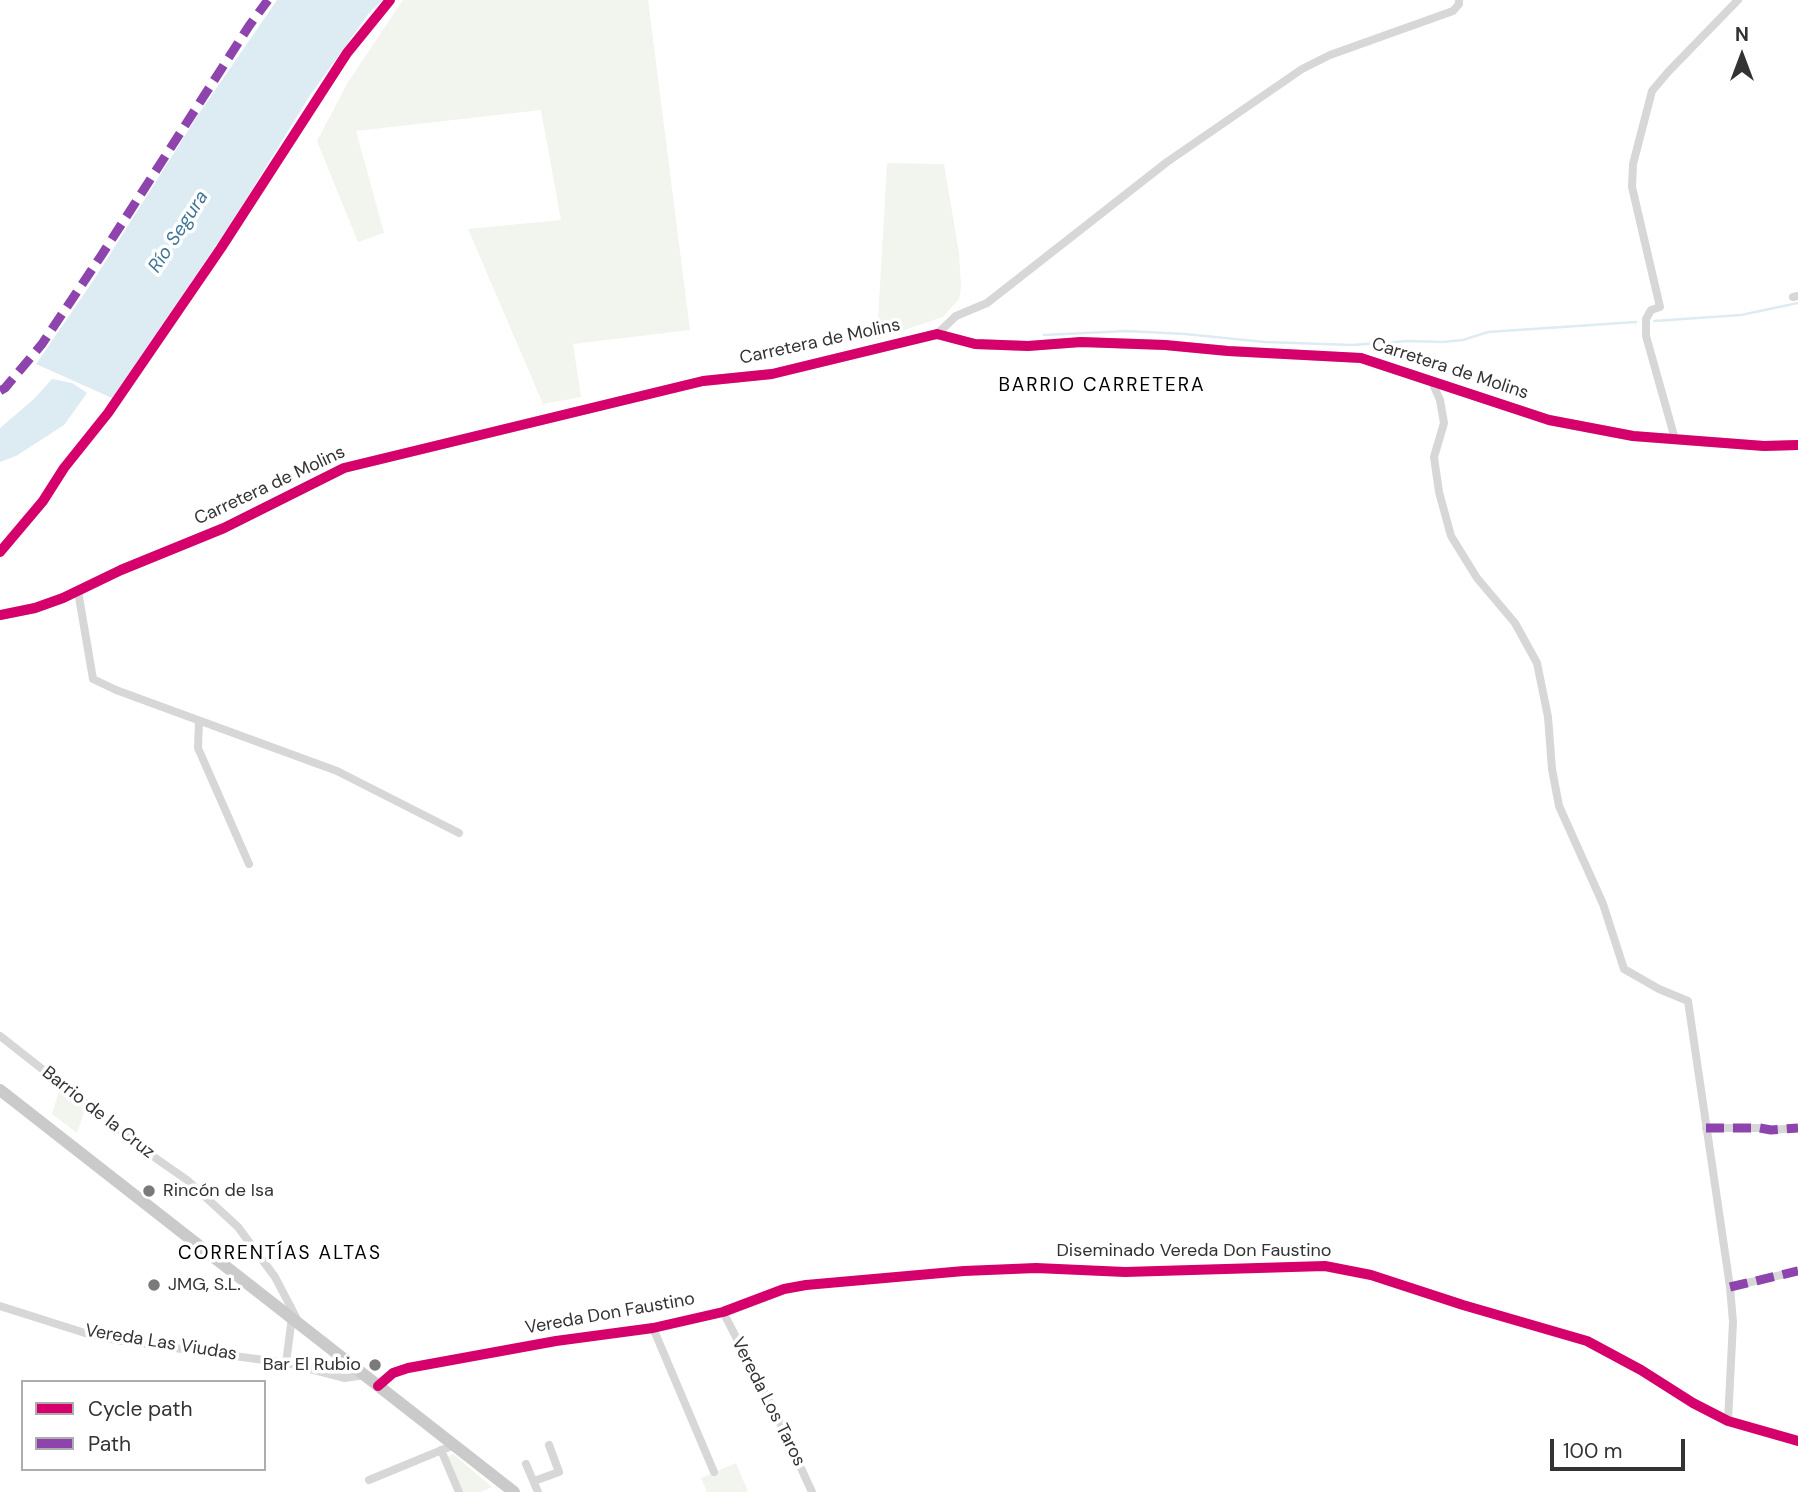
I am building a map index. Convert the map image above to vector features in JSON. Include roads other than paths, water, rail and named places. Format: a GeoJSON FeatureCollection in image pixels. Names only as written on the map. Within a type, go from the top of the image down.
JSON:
{"type":"FeatureCollection","features":[{"type":"Feature","properties":{"kind":"main road"},"geometry":{"type":"LineString","coordinates":[[0,1090],[366,1375],[448,1448],[514,1492]]}},
{"type":"Feature","properties":{"kind":"street"},"geometry":{"type":"LineString","coordinates":[[937,334],[956,316],[987,303],[1167,162],[1302,69],[1330,55],[1453,11],[1459,0]]}},
{"type":"Feature","properties":{"kind":"street"},"geometry":{"type":"LineString","coordinates":[[1675,439],[1646,336],[1646,318],[1651,310],[1660,307],[1632,187],[1633,164],[1652,91],[1738,0]]}},
{"type":"Feature","properties":{"kind":"street","name":"Carretera de Molins"},"geometry":{"type":"LineString","coordinates":[[0,615],[35,608],[224,528],[344,468],[703,381],[772,374],[937,334],[975,344],[1152,344],[1361,358],[1549,420],[1633,436],[1764,446],[1798,445]]}},
{"type":"Feature","properties":{"kind":"street"},"geometry":{"type":"LineString","coordinates":[[1432,382],[1440,400],[1444,423],[1434,457],[1439,492],[1451,536],[1476,578],[1515,623],[1537,663],[1548,717],[1552,769],[1559,806],[1603,904],[1624,969],[1659,989],[1688,1001],[1730,1287],[1733,1322],[1728,1420]]}},
{"type":"Feature","properties":{"kind":"street"},"geometry":{"type":"LineString","coordinates":[[78,590],[93,679],[116,690],[337,771],[459,833]]}},
{"type":"Feature","properties":{"kind":"street"},"geometry":{"type":"LineString","coordinates":[[199,721],[198,748],[249,864]]}},
{"type":"Feature","properties":{"kind":"street","name":"Barrio de la Cruz"},"geometry":{"type":"LineString","coordinates":[[0,1036],[187,1180],[238,1227],[275,1277],[295,1319]]}},
{"type":"Feature","properties":{"kind":"street"},"geometry":{"type":"LineString","coordinates":[[1706,1128],[1798,1128]]}},
{"type":"Feature","properties":{"kind":"street","name":"Diseminado Vereda Don Faustino"},"geometry":{"type":"LineString","coordinates":[[934,1274],[1036,1268],[1125,1272],[1296,1265],[1354,1269],[1587,1342],[1728,1420],[1798,1441]]}},
{"type":"Feature","properties":{"kind":"street"},"geometry":{"type":"LineString","coordinates":[[1730,1287],[1798,1271]]}},
{"type":"Feature","properties":{"kind":"street","name":"Vereda Don Faustino"},"geometry":{"type":"LineString","coordinates":[[377,1385],[393,1373],[408,1368],[556,1341],[653,1328],[723,1312],[784,1289],[934,1274]]}},
{"type":"Feature","properties":{"kind":"street","name":"Vereda Las Viudas"},"geometry":{"type":"LineString","coordinates":[[0,1306],[116,1340],[286,1363],[344,1378],[366,1375]]}},
{"type":"Feature","properties":{"kind":"street","name":"Vereda Los Taros"},"geometry":{"type":"LineString","coordinates":[[723,1312],[778,1416],[812,1492]]}},
{"type":"Feature","properties":{"kind":"street"},"geometry":{"type":"LineString","coordinates":[[286,1363],[295,1319]]}},
{"type":"Feature","properties":{"kind":"street"},"geometry":{"type":"LineString","coordinates":[[653,1328],[714,1472]]}},
{"type":"Feature","properties":{"kind":"street"},"geometry":{"type":"LineString","coordinates":[[534,1482],[559,1472],[549,1445]]}},
{"type":"Feature","properties":{"kind":"street"},"geometry":{"type":"LineString","coordinates":[[369,1480],[448,1448],[459,1492]]}},
{"type":"Feature","properties":{"kind":"street"},"geometry":{"type":"LineString","coordinates":[[526,1464],[538,1492]]}},
{"type":"Feature","properties":{"kind":"water","name":"Río Segura"},"geometry":{"type":"Polygon","coordinates":[[[277,0],[383,0],[369,13],[311,94],[228,228],[112,398],[36,364],[93,281],[198,115],[277,0]]]}},
{"type":"Feature","properties":{"kind":"water"},"geometry":{"type":"Polygon","coordinates":[[[52,379],[72,383],[87,393],[64,425],[16,456],[0,462],[0,428],[34,399],[52,379]]]}},
{"type":"Feature","properties":{"kind":"waterway"},"geometry":{"type":"LineString","coordinates":[[1654,321],[1741,315],[1798,303]]}},
{"type":"Feature","properties":{"kind":"waterway"},"geometry":{"type":"LineString","coordinates":[[1044,335],[1127,331],[1265,342],[1352,345],[1408,341],[1443,342],[1463,340],[1488,332],[1636,322]]}},
{"type":"Feature","properties":{"kind":"place","name":"Rincón de Isa"},"geometry":{"type":"Point","coordinates":[149,1191]}},
{"type":"Feature","properties":{"kind":"place","name":"JMG, S.L."},"geometry":{"type":"Point","coordinates":[154,1285]}},
{"type":"Feature","properties":{"kind":"place","name":"Bar El Rubio"},"geometry":{"type":"Point","coordinates":[375,1365]}},
{"type":"Feature","properties":{"kind":"district","name":"BARRIO CARRETERA"},"geometry":{"type":"Point","coordinates":[1102,386]}},
{"type":"Feature","properties":{"kind":"district","name":"CORRENTÍAS ALTAS"},"geometry":{"type":"Point","coordinates":[280,1254]}}]}
